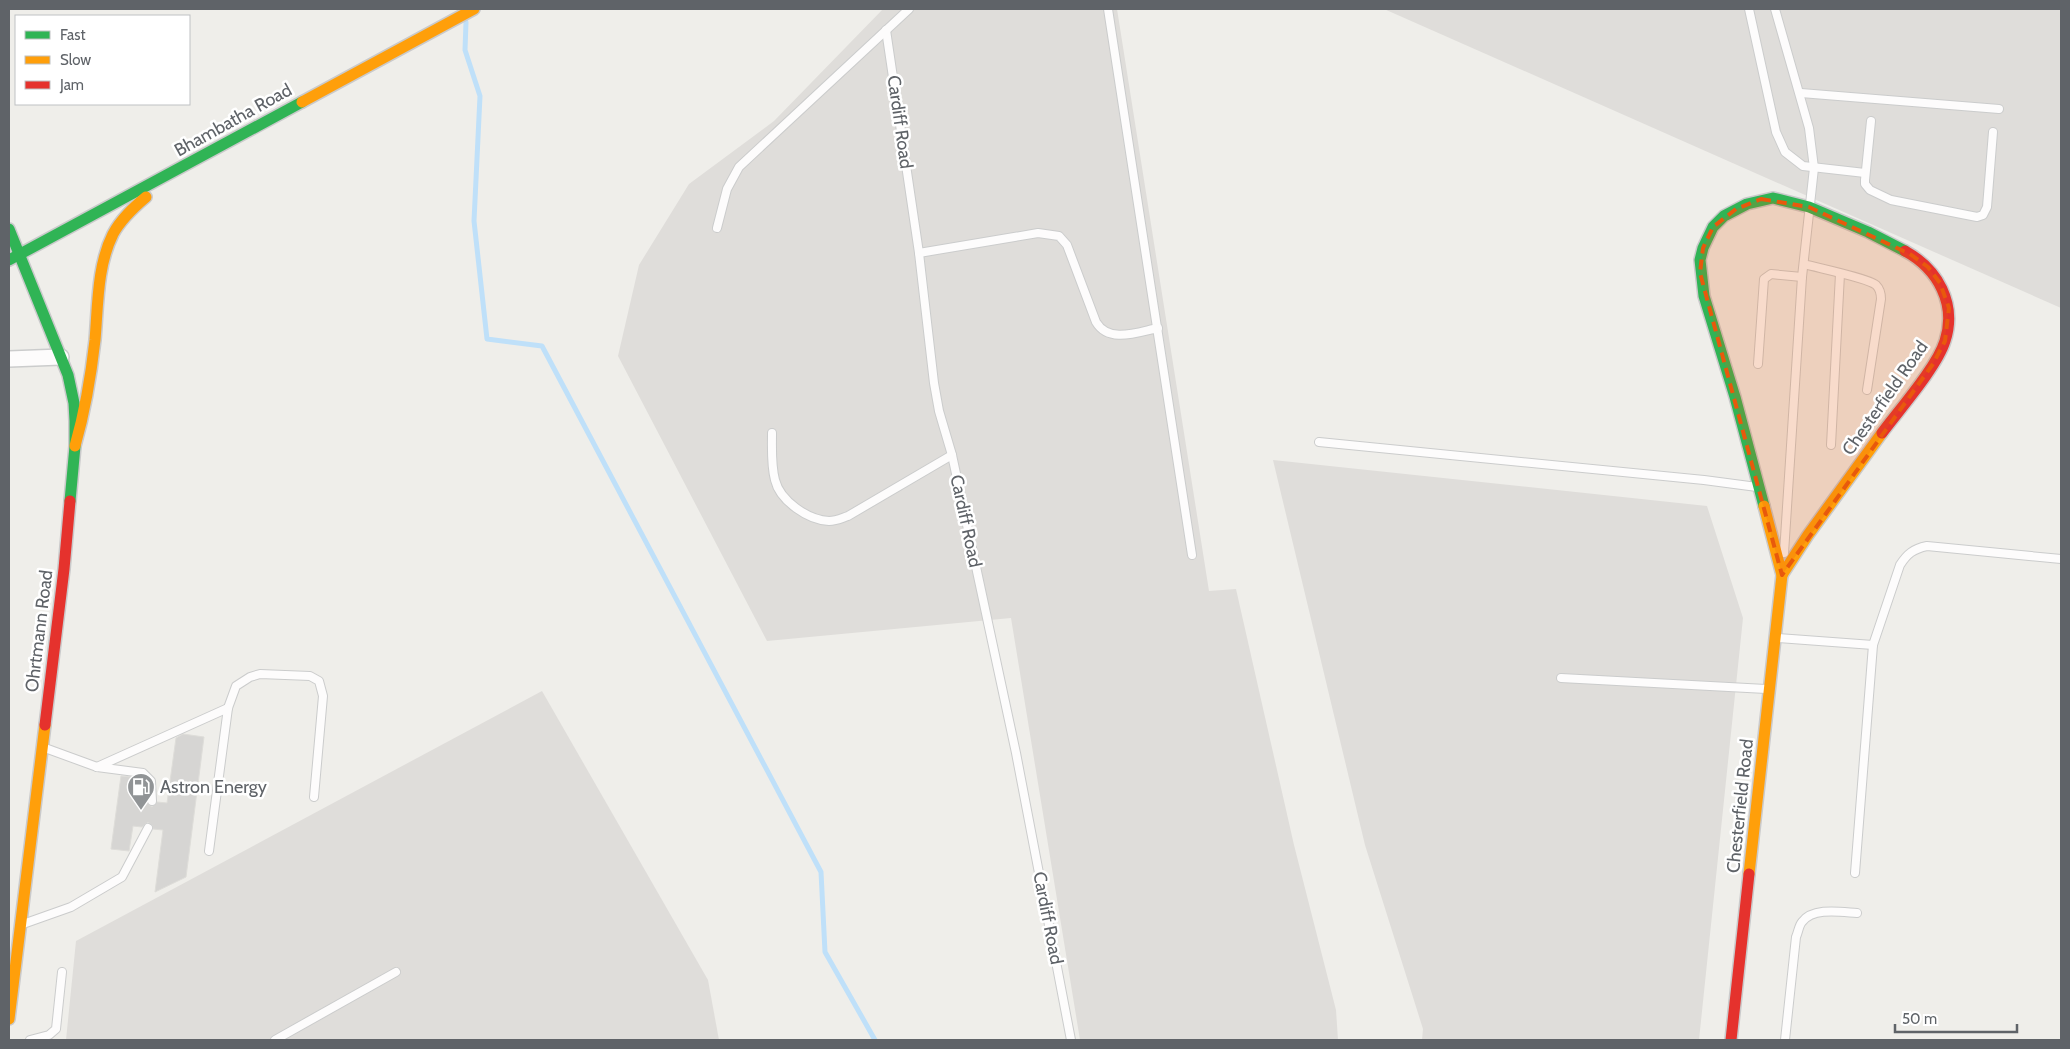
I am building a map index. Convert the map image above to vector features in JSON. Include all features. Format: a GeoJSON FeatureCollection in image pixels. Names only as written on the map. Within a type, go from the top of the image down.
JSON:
{"type":"FeatureCollection","features":[{"type":"Feature","properties":{"kind":"main road","name":"Bhambatha Road"},"geometry":{"type":"LineString","coordinates":[[9,260],[474,9]]}},
{"type":"Feature","properties":{"kind":"main road"},"geometry":{"type":"LineString","coordinates":[[75,446],[87,404],[100,282],[107,248],[123,218],[147,196],[171,179],[182,167]]}},
{"type":"Feature","properties":{"kind":"main road","name":"Chesterfield Road"},"geometry":{"type":"LineString","coordinates":[[1731,1040],[1782,575],[1760,487],[1704,296],[1700,273],[1702,248],[1713,227],[1724,216],[1747,204],[1774,198],[1809,207],[1868,232],[1910,254],[1928,267],[1940,283],[1949,308],[1945,341],[1933,364],[1808,535],[1782,575]]}},
{"type":"Feature","properties":{"kind":"main road","name":"Ohrtmann Road"},"geometry":{"type":"LineString","coordinates":[[9,229],[61,356],[72,388],[75,421],[75,446],[64,569],[9,1020]]}},
{"type":"Feature","properties":{"kind":"street"},"geometry":{"type":"LineString","coordinates":[[9,358],[61,356]]}},
{"type":"Feature","properties":{"kind":"lane"},"geometry":{"type":"LineString","coordinates":[[717,228],[727,189],[739,167],[909,9]]}},
{"type":"Feature","properties":{"kind":"lane"},"geometry":{"type":"LineString","coordinates":[[1108,9],[1192,554]]}},
{"type":"Feature","properties":{"kind":"lane"},"geometry":{"type":"LineString","coordinates":[[1749,9],[1781,146],[1797,163],[1814,168],[1865,173]]}},
{"type":"Feature","properties":{"kind":"lane"},"geometry":{"type":"LineString","coordinates":[[1775,9],[1809,128],[1814,168],[1809,207]]}},
{"type":"Feature","properties":{"kind":"lane","name":"Cardiff Road"},"geometry":{"type":"LineString","coordinates":[[886,30],[919,253],[939,411],[952,456],[1016,753],[1071,1040]]}},
{"type":"Feature","properties":{"kind":"lane"},"geometry":{"type":"LineString","coordinates":[[1800,93],[1999,109]]}},
{"type":"Feature","properties":{"kind":"lane"},"geometry":{"type":"LineString","coordinates":[[1871,121],[1865,184],[1878,195],[1891,200],[1980,217],[1987,207],[1993,132]]}},
{"type":"Feature","properties":{"kind":"lane","name":"Chesterfield Road"},"geometry":{"type":"LineString","coordinates":[[1782,575],[1802,277],[1809,207]]}},
{"type":"Feature","properties":{"kind":"lane"},"geometry":{"type":"LineString","coordinates":[[919,253],[1038,233],[1060,236],[1067,245],[1096,322],[1102,330],[1106,333],[1121,335],[1158,328]]}},
{"type":"Feature","properties":{"kind":"lane"},"geometry":{"type":"LineString","coordinates":[[1804,264],[1872,282],[1877,286],[1881,294],[1867,390]]}},
{"type":"Feature","properties":{"kind":"lane"},"geometry":{"type":"LineString","coordinates":[[1758,364],[1764,280],[1771,274],[1802,277]]}},
{"type":"Feature","properties":{"kind":"lane"},"geometry":{"type":"LineString","coordinates":[[1831,444],[1840,274]]}},
{"type":"Feature","properties":{"kind":"lane"},"geometry":{"type":"LineString","coordinates":[[772,433],[772,466],[778,489],[786,500],[801,512],[812,517],[830,521],[848,516],[952,456]]}},
{"type":"Feature","properties":{"kind":"lane"},"geometry":{"type":"LineString","coordinates":[[1319,442],[1760,487]]}},
{"type":"Feature","properties":{"kind":"lane"},"geometry":{"type":"LineString","coordinates":[[1855,873],[1873,645],[1900,565],[1906,555],[1915,549],[1927,546],[2061,560]]}},
{"type":"Feature","properties":{"kind":"lane"},"geometry":{"type":"LineString","coordinates":[[1776,638],[1873,645]]}},
{"type":"Feature","properties":{"kind":"lane"},"geometry":{"type":"LineString","coordinates":[[209,851],[228,708],[232,692],[236,686],[250,677],[260,674],[310,676],[320,681],[323,696],[314,797]]}},
{"type":"Feature","properties":{"kind":"lane"},"geometry":{"type":"LineString","coordinates":[[1561,678],[1771,689]]}},
{"type":"Feature","properties":{"kind":"lane"},"geometry":{"type":"LineString","coordinates":[[97,767],[228,708]]}},
{"type":"Feature","properties":{"kind":"lane"},"geometry":{"type":"LineString","coordinates":[[43,747],[97,767],[142,773],[152,781],[152,801]]}},
{"type":"Feature","properties":{"kind":"lane"},"geometry":{"type":"LineString","coordinates":[[21,924],[71,907],[122,877],[148,828]]}},
{"type":"Feature","properties":{"kind":"lane"},"geometry":{"type":"LineString","coordinates":[[1785,1040],[1796,937],[1802,922],[1810,916],[1822,912],[1857,913]]}},
{"type":"Feature","properties":{"kind":"lane"},"geometry":{"type":"LineString","coordinates":[[30,1040],[49,1036],[56,1029],[62,972]]}},
{"type":"Feature","properties":{"kind":"lane"},"geometry":{"type":"LineString","coordinates":[[275,1040],[396,972]]}},
{"type":"Feature","properties":{"kind":"highlighted area"},"geometry":{"type":"Polygon","coordinates":[[[1761,199],[1809,207],[1910,254],[1928,267],[1940,283],[1949,308],[1945,341],[1933,364],[1782,575],[1700,273],[1703,248],[1713,227],[1736,209],[1761,199]]]}},
{"type":"Feature","properties":{"kind":"shaded area"},"geometry":{"type":"Polygon","coordinates":[[[883,9],[1117,9],[1209,591],[1236,589],[1294,845],[1336,1010],[1338,1040],[1080,1040],[1011,618],[767,641],[618,356],[639,265],[689,184],[774,121],[883,9]]]}},
{"type":"Feature","properties":{"kind":"shaded area"},"geometry":{"type":"Polygon","coordinates":[[[1384,9],[2061,9],[2061,308],[1384,9]]]}},
{"type":"Feature","properties":{"kind":"shaded area"},"geometry":{"type":"Polygon","coordinates":[[[1273,460],[1707,506],[1743,618],[1699,1040],[1422,1040],[1423,1029],[1365,845],[1273,460]]]}},
{"type":"Feature","properties":{"kind":"shaded area"},"geometry":{"type":"Polygon","coordinates":[[[542,691],[708,980],[719,1040],[66,1040],[76,941],[542,691]]]}},
{"type":"Feature","properties":{"kind":"building"},"geometry":{"type":"Polygon","coordinates":[[[183,734],[204,737],[186,877],[155,892],[163,830],[153,829],[152,825],[148,822],[142,827],[133,826],[129,851],[111,849],[121,776],[140,778],[137,799],[146,801],[152,807],[157,802],[167,803],[176,738],[183,734]]]}},
{"type":"Feature","properties":{"kind":"waterway"},"geometry":{"type":"LineString","coordinates":[[466,22],[465,50],[480,96],[474,221],[487,339],[542,346],[821,872],[825,952],[875,1040]]}},
{"type":"Feature","properties":{"kind":"traffic: fast"},"geometry":{"type":"LineString","coordinates":[[9,260],[302,102]]}},
{"type":"Feature","properties":{"kind":"traffic: fast"},"geometry":{"type":"LineString","coordinates":[[1764,506],[1735,397],[1704,296],[1700,260],[1703,248],[1713,227],[1724,216],[1747,204],[1773,198],[1809,207],[1868,232],[1905,251]]}},
{"type":"Feature","properties":{"kind":"traffic: fast"},"geometry":{"type":"LineString","coordinates":[[9,229],[68,375],[74,403],[75,421],[75,446],[70,501]]}},
{"type":"Feature","properties":{"kind":"traffic: slow"},"geometry":{"type":"LineString","coordinates":[[302,102],[474,9]]}},
{"type":"Feature","properties":{"kind":"traffic: slow"},"geometry":{"type":"LineString","coordinates":[[75,446],[90,380],[99,286],[104,259],[113,234],[120,223],[146,197]]}},
{"type":"Feature","properties":{"kind":"traffic: slow"},"geometry":{"type":"LineString","coordinates":[[1782,575],[1808,535],[1882,433]]}},
{"type":"Feature","properties":{"kind":"traffic: slow"},"geometry":{"type":"LineString","coordinates":[[1749,874],[1782,575],[1764,506]]}},
{"type":"Feature","properties":{"kind":"traffic: slow"},"geometry":{"type":"LineString","coordinates":[[9,1019],[45,725]]}},
{"type":"Feature","properties":{"kind":"traffic: jam"},"geometry":{"type":"LineString","coordinates":[[1882,433],[1934,363],[1945,341],[1948,327],[1946,301],[1942,289],[1927,267],[1905,251]]}},
{"type":"Feature","properties":{"kind":"traffic: jam"},"geometry":{"type":"LineString","coordinates":[[45,725],[64,569],[70,501]]}},
{"type":"Feature","properties":{"kind":"traffic: jam"},"geometry":{"type":"LineString","coordinates":[[1731,1040],[1749,874]]}},
{"type":"Feature","properties":{"kind":"place","name":"Astron Energy"},"geometry":{"type":"Point","coordinates":[141,811]}}]}
